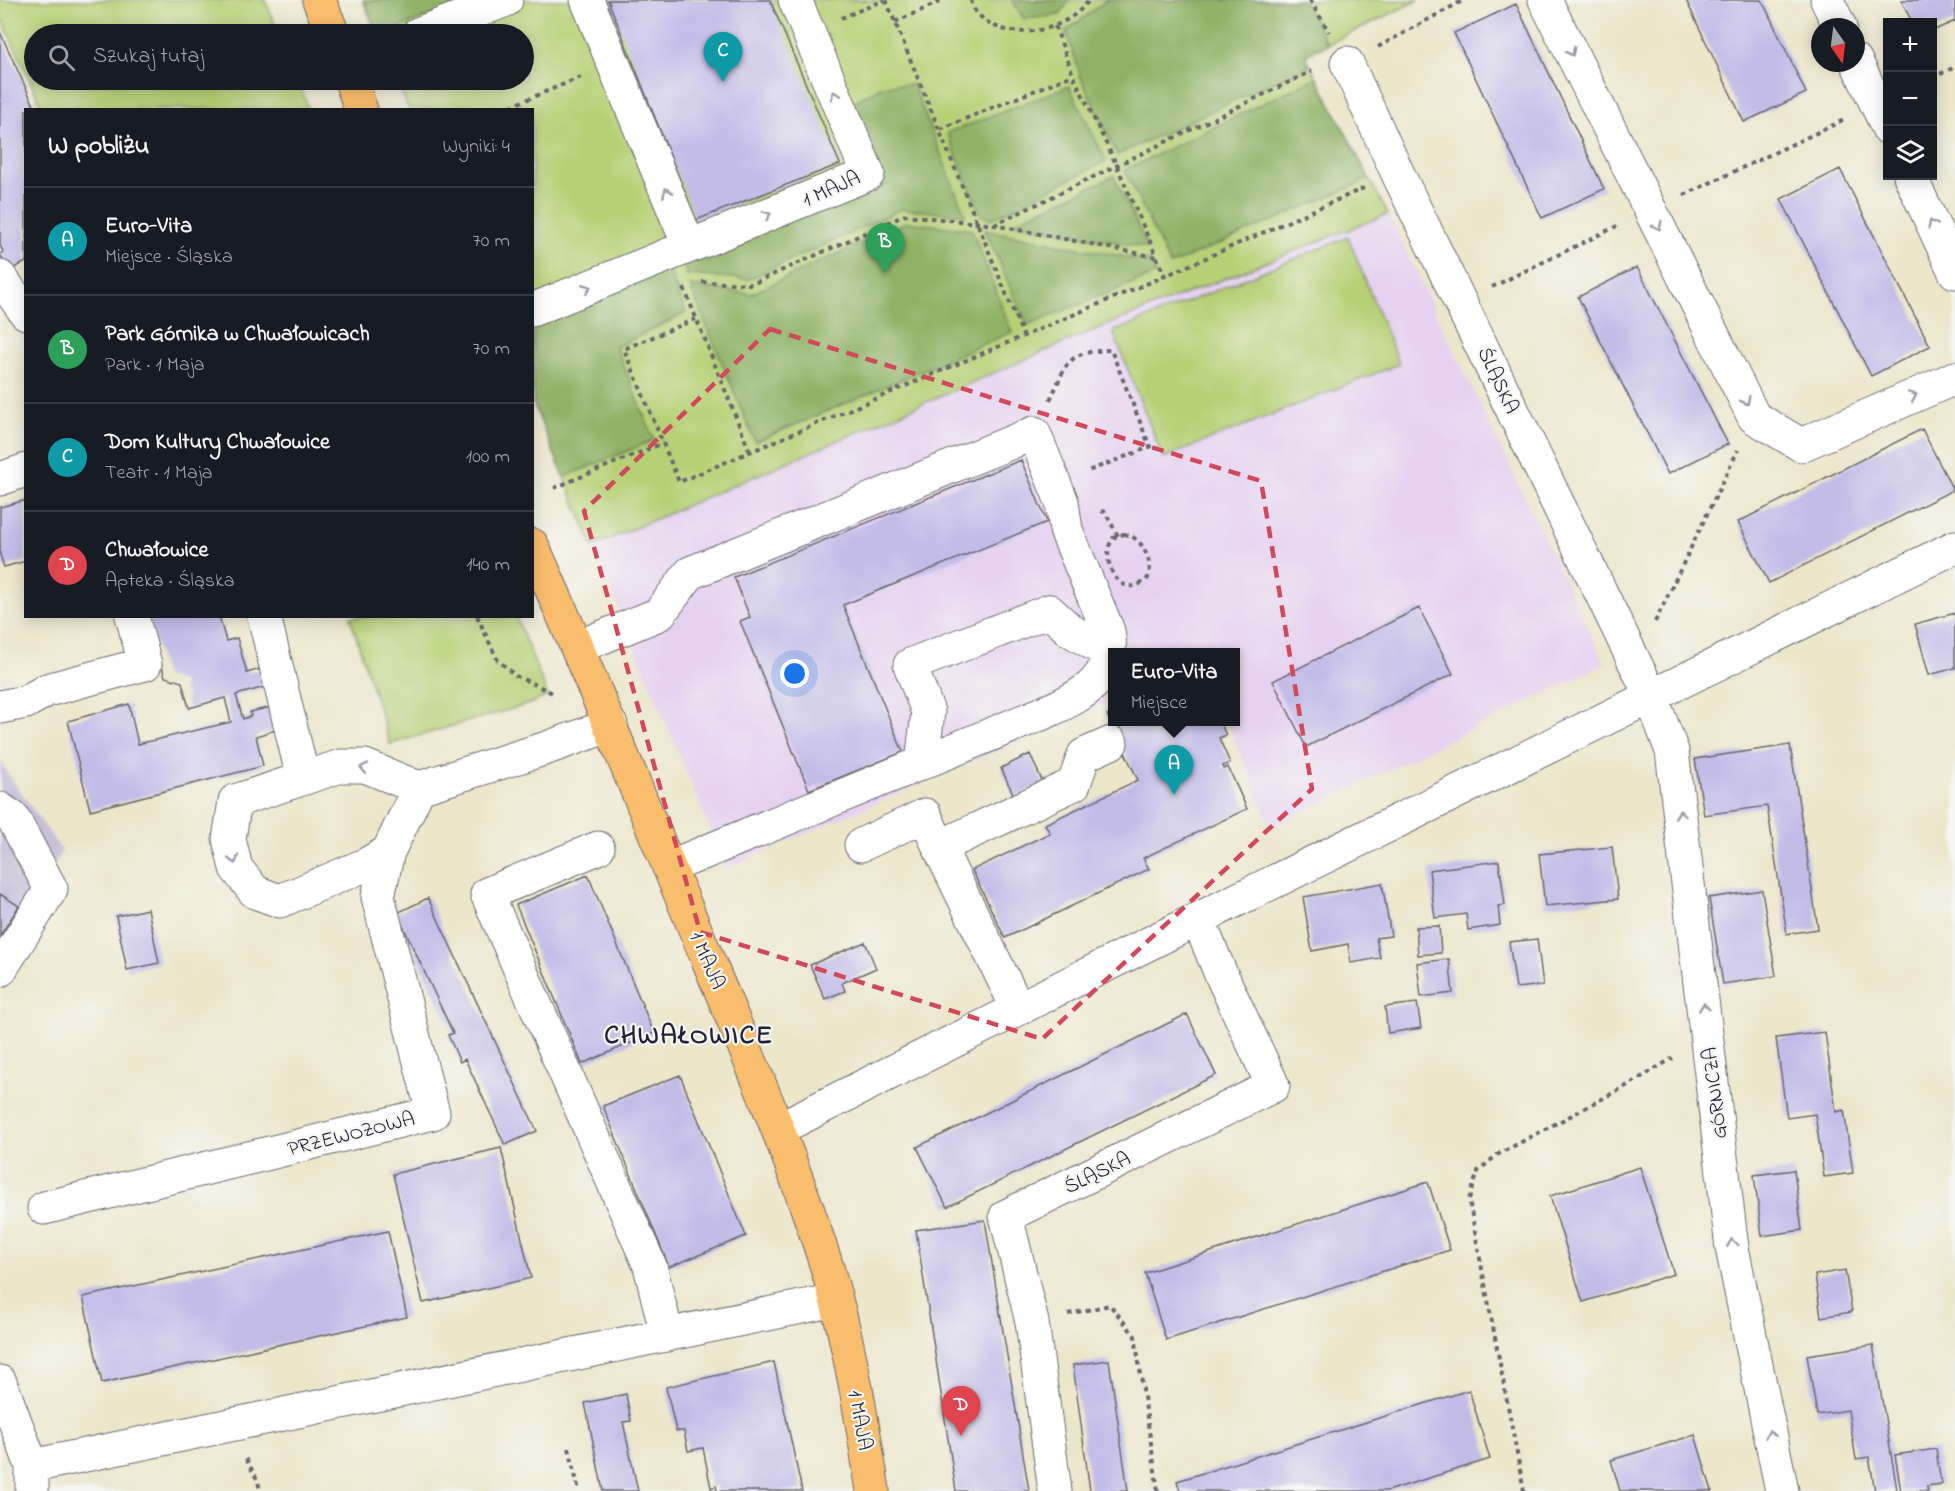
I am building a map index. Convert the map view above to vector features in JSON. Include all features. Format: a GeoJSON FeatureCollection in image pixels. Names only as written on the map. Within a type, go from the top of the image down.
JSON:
{"type":"FeatureCollection","features":[{"type":"Feature","properties":{"kind":"main road"},"geometry":{"type":"LineString","coordinates":[[319,0],[329,24]]}},
{"type":"Feature","properties":{"kind":"main road"},"geometry":{"type":"LineString","coordinates":[[354,90],[360,108]]}},
{"type":"Feature","properties":{"kind":"main road","name":"1 MAJA"},"geometry":{"type":"LineString","coordinates":[[534,549],[611,725],[778,1129],[818,1241],[836,1300],[861,1417],[873,1491]]}},
{"type":"Feature","properties":{"kind":"street"},"geometry":{"type":"LineString","coordinates":[[444,24],[506,0]]}},
{"type":"Feature","properties":{"kind":"street"},"geometry":{"type":"LineString","coordinates":[[588,0],[615,63],[680,260]]}},
{"type":"Feature","properties":{"kind":"street","name":"1 MAJA"},"geometry":{"type":"LineString","coordinates":[[534,309],[680,260],[868,174],[795,0]]}},
{"type":"Feature","properties":{"kind":"street"},"geometry":{"type":"LineString","coordinates":[[1545,0],[1754,417],[1801,445],[1955,378]]}},
{"type":"Feature","properties":{"kind":"street"},"geometry":{"type":"LineString","coordinates":[[1827,0],[1836,18]]}},
{"type":"Feature","properties":{"kind":"street","name":"ŚLĄSKA"},"geometry":{"type":"LineString","coordinates":[[1347,63],[1398,174],[1651,696]]}},
{"type":"Feature","properties":{"kind":"street"},"geometry":{"type":"LineString","coordinates":[[1861,72],[1886,126]]}},
{"type":"Feature","properties":{"kind":"street"},"geometry":{"type":"LineString","coordinates":[[1912,180],[1955,272]]}},
{"type":"Feature","properties":{"kind":"street"},"geometry":{"type":"LineString","coordinates":[[578,647],[659,614],[690,573],[1034,433],[1062,502],[1066,530],[1108,631],[1109,648]]}},
{"type":"Feature","properties":{"kind":"street"},"geometry":{"type":"LineString","coordinates":[[0,479],[24,471]]}},
{"type":"Feature","properties":{"kind":"street"},"geometry":{"type":"LineString","coordinates":[[778,1129],[1198,919],[1955,547]]}},
{"type":"Feature","properties":{"kind":"street"},"geometry":{"type":"LineString","coordinates":[[922,763],[928,712],[910,665],[1049,611],[1070,630],[1108,652]]}},
{"type":"Feature","properties":{"kind":"street"},"geometry":{"type":"LineString","coordinates":[[0,707],[26,702],[47,690],[145,664],[133,618]]}},
{"type":"Feature","properties":{"kind":"street"},"geometry":{"type":"LineString","coordinates":[[264,618],[303,778]]}},
{"type":"Feature","properties":{"kind":"street"},"geometry":{"type":"LineString","coordinates":[[669,867],[1072,700],[1091,687],[1107,665],[1108,659]]}},
{"type":"Feature","properties":{"kind":"street","name":"GÓRNICZA"},"geometry":{"type":"LineString","coordinates":[[1651,696],[1672,751],[1732,1248],[1782,1491]]}},
{"type":"Feature","properties":{"kind":"street"},"geometry":{"type":"LineString","coordinates":[[388,852],[365,865],[280,901],[255,892],[236,868],[229,838],[235,801],[341,766],[365,766],[419,788],[547,748],[611,725]]}},
{"type":"Feature","properties":{"kind":"street"},"geometry":{"type":"LineString","coordinates":[[939,847],[1074,784],[1084,755],[1111,743]]}},
{"type":"Feature","properties":{"kind":"street","name":"PRZEWOZOWA"},"geometry":{"type":"LineString","coordinates":[[44,1208],[433,1113],[378,897],[388,852],[419,788]]}},
{"type":"Feature","properties":{"kind":"street"},"geometry":{"type":"LineString","coordinates":[[0,809],[12,818],[51,889],[0,970]]}},
{"type":"Feature","properties":{"kind":"street"},"geometry":{"type":"LineString","coordinates":[[861,844],[926,815],[939,847],[1018,1009]]}},
{"type":"Feature","properties":{"kind":"street"},"geometry":{"type":"LineString","coordinates":[[598,848],[487,894],[650,1266],[667,1335]]}},
{"type":"Feature","properties":{"kind":"street","name":"ŚLĄSKA"},"geometry":{"type":"LineString","coordinates":[[1055,1491],[1032,1322],[1006,1216],[1273,1086],[1198,919]]}},
{"type":"Feature","properties":{"kind":"street"},"geometry":{"type":"LineString","coordinates":[[0,1382],[32,1479],[667,1335],[836,1300]]}},
{"type":"Feature","properties":{"kind":"path"},"geometry":{"type":"LineString","coordinates":[[808,31],[885,0],[1023,335]]}},
{"type":"Feature","properties":{"kind":"path"},"geometry":{"type":"LineString","coordinates":[[895,22],[944,0]]}},
{"type":"Feature","properties":{"kind":"path"},"geometry":{"type":"LineString","coordinates":[[971,0],[976,13],[998,27],[1035,32],[1056,26],[1071,18],[1089,0]]}},
{"type":"Feature","properties":{"kind":"path"},"geometry":{"type":"LineString","coordinates":[[994,225],[1316,69],[1347,63],[1455,2],[1464,0]]}},
{"type":"Feature","properties":{"kind":"path"},"geometry":{"type":"LineString","coordinates":[[1056,26],[1073,75],[1116,164],[1165,276]]}},
{"type":"Feature","properties":{"kind":"path"},"geometry":{"type":"LineString","coordinates":[[507,108],[615,63]]}},
{"type":"Feature","properties":{"kind":"path"},"geometry":{"type":"LineString","coordinates":[[1937,76],[1955,67]]}},
{"type":"Feature","properties":{"kind":"path"},"geometry":{"type":"LineString","coordinates":[[940,129],[1073,75]]}},
{"type":"Feature","properties":{"kind":"path"},"geometry":{"type":"LineString","coordinates":[[696,319],[624,349],[679,482],[1165,276],[1398,174]]}},
{"type":"Feature","properties":{"kind":"path"},"geometry":{"type":"LineString","coordinates":[[680,260],[752,284],[905,214],[994,225],[1156,257]]}},
{"type":"Feature","properties":{"kind":"path"},"geometry":{"type":"LineString","coordinates":[[680,260],[696,319],[750,452]]}},
{"type":"Feature","properties":{"kind":"path"},"geometry":{"type":"LineString","coordinates":[[1060,380],[1063,368],[1070,360],[1089,353],[1111,350],[1150,447],[1093,469]]}},
{"type":"Feature","properties":{"kind":"path"},"geometry":{"type":"LineString","coordinates":[[1626,644],[1651,629],[1754,417]]}},
{"type":"Feature","properties":{"kind":"path"},"geometry":{"type":"LineString","coordinates":[[554,488],[663,443]]}},
{"type":"Feature","properties":{"kind":"path"},"geometry":{"type":"LineString","coordinates":[[1106,512],[1118,536]]}},
{"type":"Feature","properties":{"kind":"path"},"geometry":{"type":"LineString","coordinates":[[1124,534],[1135,537],[1142,544],[1150,573],[1148,578],[1138,585],[1125,587],[1120,584],[1113,570],[1107,554],[1113,538],[1118,536],[1124,534]]}},
{"type":"Feature","properties":{"kind":"path"},"geometry":{"type":"LineString","coordinates":[[478,618],[497,659],[516,676],[555,694]]}},
{"type":"Feature","properties":{"kind":"path"},"geometry":{"type":"LineString","coordinates":[[1524,1491],[1469,1200],[1478,1171],[1497,1155],[1630,1084],[1708,1038]]}},
{"type":"Feature","properties":{"kind":"path"},"geometry":{"type":"LineString","coordinates":[[1032,1322],[1110,1305],[1134,1336],[1158,1491]]}},
{"type":"Feature","properties":{"kind":"path"},"geometry":{"type":"LineString","coordinates":[[569,1448],[579,1491]]}},
{"type":"Feature","properties":{"kind":"highlighted area"},"geometry":{"type":"Polygon","coordinates":[[[770,329],[1261,481],[1312,789],[1042,1039],[700,932],[584,511],[770,329]]]}},
{"type":"Feature","properties":{"kind":"shaded area"},"geometry":{"type":"Polygon","coordinates":[[[1388,214],[1605,664],[1271,827],[1229,726],[1240,726],[1240,648],[1108,648],[1108,703],[726,868],[593,546],[1089,332],[1388,214]]]}},
{"type":"Feature","properties":{"kind":"shaded area"},"geometry":{"type":"Polygon","coordinates":[[[0,762],[62,851],[0,966],[0,762]]]}},
{"type":"Feature","properties":{"kind":"green space"},"geometry":{"type":"Polygon","coordinates":[[[0,0],[265,0],[275,24],[24,24],[24,67],[0,15],[0,0]]]}},
{"type":"Feature","properties":{"kind":"green space"},"geometry":{"type":"Polygon","coordinates":[[[363,0],[1419,0],[1305,55],[1388,214],[1089,332],[593,546],[534,405],[534,108],[409,108],[400,90],[534,90],[534,24],[373,24],[363,0]]]}},
{"type":"Feature","properties":{"kind":"green space"},"geometry":{"type":"Polygon","coordinates":[[[364,0],[470,0],[409,24],[373,24],[364,0]]]}},
{"type":"Feature","properties":{"kind":"green space"},"geometry":{"type":"Polygon","coordinates":[[[1012,0],[1070,0],[1059,15],[1024,19],[1012,0]]]}},
{"type":"Feature","properties":{"kind":"green space"},"geometry":{"type":"Polygon","coordinates":[[[1107,0],[1302,0],[1328,44],[1306,55],[1310,65],[1117,155],[1081,78],[1066,31],[1107,0]]]}},
{"type":"Feature","properties":{"kind":"green space"},"geometry":{"type":"Polygon","coordinates":[[[1317,77],[1369,179],[1170,265],[1125,170],[1317,77]]]}},
{"type":"Feature","properties":{"kind":"green space"},"geometry":{"type":"Polygon","coordinates":[[[885,85],[913,85],[965,215],[902,209],[749,279],[687,275],[681,258],[877,176],[847,105],[885,85]]]}},
{"type":"Feature","properties":{"kind":"green space"},"geometry":{"type":"Polygon","coordinates":[[[1069,86],[1106,161],[991,219],[981,215],[947,133],[1069,86]]]}},
{"type":"Feature","properties":{"kind":"green space"},"geometry":{"type":"Polygon","coordinates":[[[34,90],[301,90],[309,108],[43,108],[34,90]]]}},
{"type":"Feature","properties":{"kind":"green space"},"geometry":{"type":"Polygon","coordinates":[[[1114,176],[1148,248],[1013,223],[1114,176]]]}},
{"type":"Feature","properties":{"kind":"green space"},"geometry":{"type":"Polygon","coordinates":[[[906,222],[972,230],[1012,332],[755,442],[690,286],[751,294],[906,222]]]}},
{"type":"Feature","properties":{"kind":"green space"},"geometry":{"type":"Polygon","coordinates":[[[985,230],[1151,262],[1156,274],[1027,325],[985,230]]]}},
{"type":"Feature","properties":{"kind":"green space"},"geometry":{"type":"Polygon","coordinates":[[[1348,237],[1399,364],[1163,458],[1113,332],[1348,237]]]}},
{"type":"Feature","properties":{"kind":"green space"},"geometry":{"type":"Polygon","coordinates":[[[667,266],[686,313],[616,347],[654,440],[564,477],[534,405],[534,317],[667,266]]]}},
{"type":"Feature","properties":{"kind":"green space"},"geometry":{"type":"Polygon","coordinates":[[[350,618],[516,618],[548,696],[529,704],[390,744],[350,618]]]}},
{"type":"Feature","properties":{"kind":"building"},"geometry":{"type":"Polygon","coordinates":[[[608,0],[770,0],[840,164],[696,220],[608,0]]]}},
{"type":"Feature","properties":{"kind":"building"},"geometry":{"type":"Polygon","coordinates":[[[1686,0],[1762,0],[1806,93],[1744,122],[1686,0]]]}},
{"type":"Feature","properties":{"kind":"building"},"geometry":{"type":"Polygon","coordinates":[[[1901,0],[1955,0],[1955,21],[1937,29],[1937,18],[1910,18],[1901,0]]]}},
{"type":"Feature","properties":{"kind":"building"},"geometry":{"type":"Polygon","coordinates":[[[1516,4],[1604,189],[1542,218],[1454,33],[1516,4]]]}},
{"type":"Feature","properties":{"kind":"building"},"geometry":{"type":"Polygon","coordinates":[[[0,32],[24,84],[24,90],[27,90],[35,108],[24,108],[24,263],[8,271],[0,254],[3,252],[0,245],[0,32]]]}},
{"type":"Feature","properties":{"kind":"building"},"geometry":{"type":"Polygon","coordinates":[[[1840,169],[1930,346],[1871,376],[1781,199],[1840,169]]]}},
{"type":"Feature","properties":{"kind":"building"},"geometry":{"type":"Polygon","coordinates":[[[1637,267],[1728,444],[1668,474],[1578,297],[1637,267]]]}},
{"type":"Feature","properties":{"kind":"building"},"geometry":{"type":"Polygon","coordinates":[[[1922,429],[1953,490],[1769,583],[1738,522],[1922,429]]]}},
{"type":"Feature","properties":{"kind":"building"},"geometry":{"type":"Polygon","coordinates":[[[1021,460],[1047,522],[843,605],[903,752],[809,790],[740,621],[750,617],[734,577],[1021,460]]]}},
{"type":"Feature","properties":{"kind":"building"},"geometry":{"type":"Polygon","coordinates":[[[24,501],[24,562],[4,567],[0,555],[0,507],[24,501]]]}},
{"type":"Feature","properties":{"kind":"building"},"geometry":{"type":"Polygon","coordinates":[[[1419,608],[1453,674],[1306,747],[1273,681],[1419,608]]]}},
{"type":"Feature","properties":{"kind":"building"},"geometry":{"type":"Polygon","coordinates":[[[1955,613],[1955,668],[1929,675],[1915,624],[1955,613]]]}},
{"type":"Feature","properties":{"kind":"building"},"geometry":{"type":"Polygon","coordinates":[[[149,618],[220,618],[226,641],[237,638],[247,673],[260,669],[265,687],[236,695],[243,719],[251,716],[250,712],[271,707],[276,730],[256,736],[263,766],[90,810],[68,721],[129,704],[138,744],[231,722],[225,698],[189,708],[182,682],[165,677],[149,618]]]}},
{"type":"Feature","properties":{"kind":"building"},"geometry":{"type":"Polygon","coordinates":[[[1112,726],[1222,726],[1226,735],[1219,738],[1230,763],[1223,766],[1224,769],[1228,767],[1247,809],[1143,858],[1149,869],[1005,938],[972,870],[1050,833],[1045,824],[1138,780],[1112,726]]]}},
{"type":"Feature","properties":{"kind":"building"},"geometry":{"type":"Polygon","coordinates":[[[1790,745],[1818,929],[1787,934],[1767,806],[1704,815],[1695,759],[1790,745]]]}},
{"type":"Feature","properties":{"kind":"building"},"geometry":{"type":"Polygon","coordinates":[[[1030,754],[1043,783],[1015,798],[1001,768],[1030,754]]]}},
{"type":"Feature","properties":{"kind":"building"},"geometry":{"type":"Polygon","coordinates":[[[1612,847],[1618,899],[1545,906],[1539,854],[1612,847]]]}},
{"type":"Feature","properties":{"kind":"building"},"geometry":{"type":"Polygon","coordinates":[[[1499,861],[1505,905],[1498,906],[1500,925],[1468,930],[1466,914],[1435,918],[1429,870],[1499,861]]]}},
{"type":"Feature","properties":{"kind":"building"},"geometry":{"type":"Polygon","coordinates":[[[588,875],[654,1033],[582,1064],[516,905],[588,875]]]}},
{"type":"Feature","properties":{"kind":"building"},"geometry":{"type":"Polygon","coordinates":[[[1382,883],[1391,936],[1376,938],[1380,958],[1351,963],[1348,944],[1312,951],[1303,897],[1382,883]]]}},
{"type":"Feature","properties":{"kind":"building"},"geometry":{"type":"Polygon","coordinates":[[[1762,890],[1776,976],[1723,984],[1709,898],[1762,890]]]}},
{"type":"Feature","properties":{"kind":"building"},"geometry":{"type":"Polygon","coordinates":[[[0,894],[19,906],[0,936],[0,894]]]}},
{"type":"Feature","properties":{"kind":"building"},"geometry":{"type":"Polygon","coordinates":[[[428,898],[537,1131],[505,1145],[465,1059],[460,1062],[448,1035],[453,1033],[397,913],[428,898]]]}},
{"type":"Feature","properties":{"kind":"building"},"geometry":{"type":"Polygon","coordinates":[[[148,909],[159,963],[127,970],[116,916],[148,909]]]}},
{"type":"Feature","properties":{"kind":"building"},"geometry":{"type":"Polygon","coordinates":[[[1439,926],[1441,953],[1418,955],[1416,927],[1439,926]]]}},
{"type":"Feature","properties":{"kind":"building"},"geometry":{"type":"Polygon","coordinates":[[[1537,939],[1543,985],[1516,988],[1509,942],[1537,939]]]}},
{"type":"Feature","properties":{"kind":"building"},"geometry":{"type":"Polygon","coordinates":[[[865,942],[876,968],[842,983],[845,991],[825,999],[810,965],[865,942]]]}},
{"type":"Feature","properties":{"kind":"building"},"geometry":{"type":"Polygon","coordinates":[[[1449,959],[1453,993],[1421,997],[1417,963],[1449,959]]]}},
{"type":"Feature","properties":{"kind":"building"},"geometry":{"type":"Polygon","coordinates":[[[1417,1003],[1421,1028],[1388,1033],[1385,1007],[1417,1003]]]}},
{"type":"Feature","properties":{"kind":"building"},"geometry":{"type":"Polygon","coordinates":[[[1187,1014],[1216,1075],[947,1207],[917,1147],[1187,1014]]]}},
{"type":"Feature","properties":{"kind":"building"},"geometry":{"type":"Polygon","coordinates":[[[1825,1032],[1836,1112],[1844,1110],[1853,1173],[1824,1177],[1815,1114],[1787,1118],[1776,1038],[1825,1032]]]}},
{"type":"Feature","properties":{"kind":"building"},"geometry":{"type":"Polygon","coordinates":[[[680,1075],[746,1236],[669,1267],[603,1106],[680,1075]]]}},
{"type":"Feature","properties":{"kind":"building"},"geometry":{"type":"Polygon","coordinates":[[[501,1148],[531,1278],[423,1303],[393,1174],[501,1148]]]}},
{"type":"Feature","properties":{"kind":"building"},"geometry":{"type":"Polygon","coordinates":[[[1640,1167],[1674,1274],[1583,1302],[1550,1196],[1640,1167]]]}},
{"type":"Feature","properties":{"kind":"building"},"geometry":{"type":"Polygon","coordinates":[[[1794,1170],[1802,1230],[1762,1236],[1754,1175],[1794,1170]]]}},
{"type":"Feature","properties":{"kind":"building"},"geometry":{"type":"Polygon","coordinates":[[[1428,1182],[1450,1250],[1166,1340],[1145,1273],[1428,1182]]]}},
{"type":"Feature","properties":{"kind":"building"},"geometry":{"type":"Polygon","coordinates":[[[985,1220],[1029,1491],[956,1491],[916,1230],[985,1220]]]}},
{"type":"Feature","properties":{"kind":"building"},"geometry":{"type":"Polygon","coordinates":[[[388,1231],[407,1317],[102,1383],[83,1297],[388,1231]]]}},
{"type":"Feature","properties":{"kind":"building"},"geometry":{"type":"Polygon","coordinates":[[[1845,1270],[1852,1312],[1821,1317],[1815,1275],[1845,1270]]]}},
{"type":"Feature","properties":{"kind":"building"},"geometry":{"type":"Polygon","coordinates":[[[1873,1345],[1897,1490],[1890,1491],[1875,1491],[1869,1457],[1856,1459],[1848,1410],[1817,1415],[1807,1355],[1873,1345]]]}},
{"type":"Feature","properties":{"kind":"building"},"geometry":{"type":"Polygon","coordinates":[[[1109,1360],[1128,1491],[1090,1491],[1073,1365],[1109,1360]]]}},
{"type":"Feature","properties":{"kind":"building"},"geometry":{"type":"Polygon","coordinates":[[[774,1362],[802,1491],[717,1491],[716,1486],[711,1488],[703,1448],[688,1451],[684,1431],[676,1431],[666,1387],[774,1362]]]}},
{"type":"Feature","properties":{"kind":"building"},"geometry":{"type":"Polygon","coordinates":[[[1469,1390],[1490,1459],[1387,1491],[1180,1491],[1177,1481],[1469,1390]]]}},
{"type":"Feature","properties":{"kind":"building"},"geometry":{"type":"Polygon","coordinates":[[[626,1394],[631,1421],[623,1422],[638,1491],[603,1491],[585,1403],[626,1394]]]}},
{"type":"Feature","properties":{"kind":"building"},"geometry":{"type":"Polygon","coordinates":[[[1695,1435],[1712,1491],[1620,1491],[1611,1460],[1695,1435]]]}},
{"type":"Feature","properties":{"kind":"building"},"geometry":{"type":"Polygon","coordinates":[[[1936,1449],[1941,1484],[1927,1486],[1928,1491],[1901,1491],[1895,1455],[1936,1449]]]}},
{"type":"Feature","properties":{"kind":"place","name":"Dom Kultury Chwałowice"},"geometry":{"type":"Point","coordinates":[723,82]}},
{"type":"Feature","properties":{"kind":"place","name":"Park Górnika w Chwałowicach"},"geometry":{"type":"Point","coordinates":[885,273]}},
{"type":"Feature","properties":{"kind":"place","name":"Euro-Vita"},"geometry":{"type":"Point","coordinates":[1174,795]}},
{"type":"Feature","properties":{"kind":"place","name":"Chwałowice"},"geometry":{"type":"Point","coordinates":[961,1436]}},
{"type":"Feature","properties":{"kind":"district","name":"CHWAŁOWICE"},"geometry":{"type":"Point","coordinates":[689,1034]}}]}
